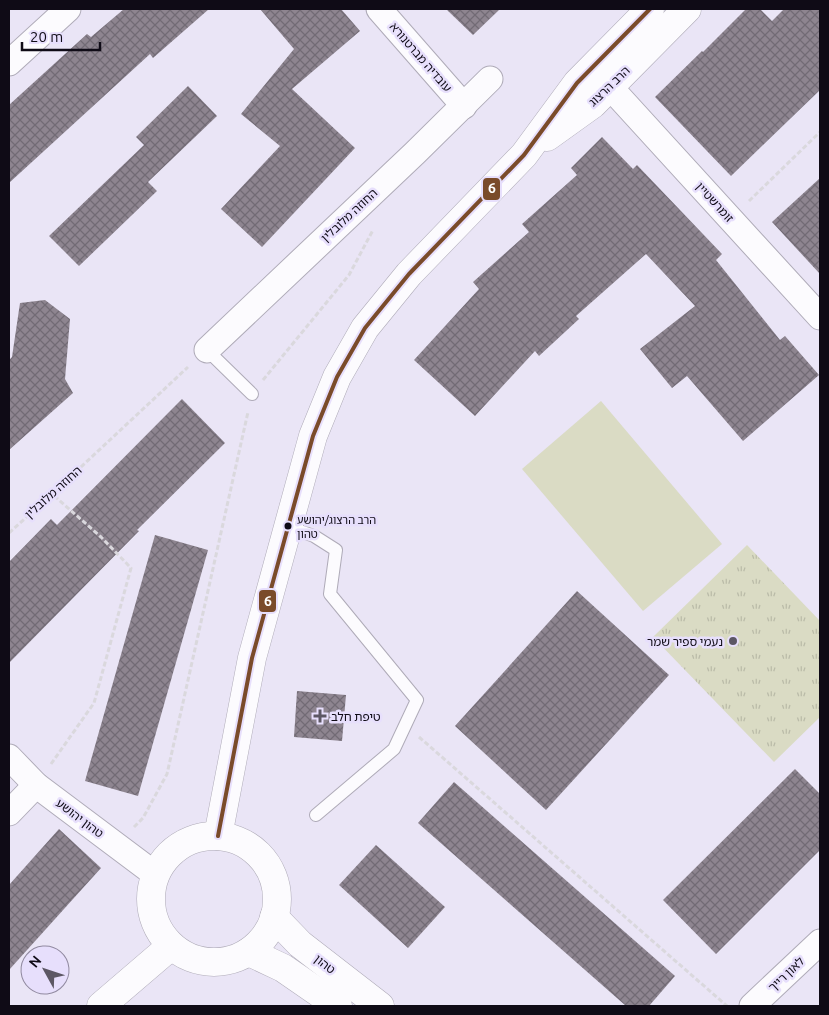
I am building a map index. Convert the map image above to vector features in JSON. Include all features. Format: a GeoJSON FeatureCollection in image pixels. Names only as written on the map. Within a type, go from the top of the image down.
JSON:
{"type":"FeatureCollection","features":[{"type":"Feature","properties":{"kind":"street"},"geometry":{"type":"LineString","coordinates":[[9,63],[68,9]]}},
{"type":"Feature","properties":{"kind":"street","name":"עובדיה מברטנורא"},"geometry":{"type":"LineString","coordinates":[[379,9],[464,106]]}},
{"type":"Feature","properties":{"kind":"street","name":"הרב הרצוג"},"geometry":{"type":"LineString","coordinates":[[218,836],[252,658],[313,436],[337,377],[365,328],[409,274],[524,154],[577,83],[650,9]]}},
{"type":"Feature","properties":{"kind":"street","name":"הרב הרצוג"},"geometry":{"type":"LineString","coordinates":[[524,154],[593,104],[687,9]]}},
{"type":"Feature","properties":{"kind":"street","name":"החוזה מלובלין"},"geometry":{"type":"LineString","coordinates":[[207,350],[464,106],[490,79]]}},
{"type":"Feature","properties":{"kind":"street","name":"זומרשטיין"},"geometry":{"type":"LineString","coordinates":[[610,87],[820,317]]}},
{"type":"Feature","properties":{"kind":"street","name":"טהון יהושע"},"geometry":{"type":"LineString","coordinates":[[9,757],[36,785],[156,875]]}},
{"type":"Feature","properties":{"kind":"street"},"geometry":{"type":"LineString","coordinates":[[9,813],[36,785]]}},
{"type":"Feature","properties":{"kind":"street"},"geometry":{"type":"LineString","coordinates":[[218,836],[236,840],[253,849],[266,863],[274,880],[277,899],[274,917],[265,936],[250,952],[230,960],[209,962],[188,957],[170,946],[159,931],[152,912],[151,893],[156,875],[166,858],[181,845],[198,838],[218,836]]}},
{"type":"Feature","properties":{"kind":"street","name":"טהון"},"geometry":{"type":"LineString","coordinates":[[274,917],[300,944],[380,1006]]}},
{"type":"Feature","properties":{"kind":"street","name":"לאון רייך"},"geometry":{"type":"LineString","coordinates":[[752,1006],[820,942]]}},
{"type":"Feature","properties":{"kind":"street"},"geometry":{"type":"LineString","coordinates":[[101,1006],[170,946]]}},
{"type":"Feature","properties":{"kind":"street"},"geometry":{"type":"LineString","coordinates":[[250,952],[283,968],[338,1006]]}},
{"type":"Feature","properties":{"kind":"lane"},"geometry":{"type":"LineString","coordinates":[[207,350],[252,394]]}},
{"type":"Feature","properties":{"kind":"lane"},"geometry":{"type":"LineString","coordinates":[[288,528],[314,536],[336,550],[330,594],[417,700],[394,749],[316,815]]}},
{"type":"Feature","properties":{"kind":"path"},"geometry":{"type":"LineString","coordinates":[[730,219],[820,132]]}},
{"type":"Feature","properties":{"kind":"path"},"geometry":{"type":"LineString","coordinates":[[116,845],[144,818],[167,774],[252,394],[349,274],[377,222]]}},
{"type":"Feature","properties":{"kind":"path","name":"החוזה מלובלין"},"geometry":{"type":"LineString","coordinates":[[9,532],[207,350]]}},
{"type":"Feature","properties":{"kind":"path"},"geometry":{"type":"LineString","coordinates":[[36,785],[94,703],[131,568],[101,537],[52,494]]}},
{"type":"Feature","properties":{"kind":"path"},"geometry":{"type":"LineString","coordinates":[[405,725],[727,1006]]}},
{"type":"Feature","properties":{"kind":"green space"},"geometry":{"type":"Polygon","coordinates":[[[601,401],[722,544],[643,611],[522,469],[601,401]]]}},
{"type":"Feature","properties":{"kind":"green space"},"geometry":{"type":"Polygon","coordinates":[[[747,545],[820,621],[820,717],[774,762],[653,637],[747,545]]]}},
{"type":"Feature","properties":{"kind":"building"},"geometry":{"type":"Polygon","coordinates":[[[124,9],[209,9],[153,58],[150,54],[9,183],[9,105],[87,34],[91,37],[124,9]]]}},
{"type":"Feature","properties":{"kind":"building"},"geometry":{"type":"Polygon","coordinates":[[[260,9],[341,9],[360,31],[292,89],[355,148],[262,247],[221,209],[280,146],[241,114],[294,49],[260,9]]]}},
{"type":"Feature","properties":{"kind":"building"},"geometry":{"type":"Polygon","coordinates":[[[446,9],[500,9],[473,35],[446,9]]]}},
{"type":"Feature","properties":{"kind":"building"},"geometry":{"type":"Polygon","coordinates":[[[746,9],[760,9],[772,21],[784,9],[820,9],[820,90],[731,176],[655,97],[746,9]]]}},
{"type":"Feature","properties":{"kind":"building"},"geometry":{"type":"Polygon","coordinates":[[[188,86],[217,116],[148,182],[157,191],[79,266],[49,236],[144,145],[136,137],[188,86]]]}},
{"type":"Feature","properties":{"kind":"building"},"geometry":{"type":"Polygon","coordinates":[[[602,137],[633,169],[637,165],[722,254],[716,260],[780,340],[785,336],[819,375],[743,441],[687,376],[672,388],[640,349],[695,306],[646,254],[576,316],[579,319],[539,356],[535,351],[475,416],[414,360],[479,289],[473,282],[529,232],[522,224],[577,175],[571,168],[602,137]]]}},
{"type":"Feature","properties":{"kind":"building"},"geometry":{"type":"Polygon","coordinates":[[[820,178],[820,274],[772,222],[820,178]]]}},
{"type":"Feature","properties":{"kind":"building"},"geometry":{"type":"Polygon","coordinates":[[[45,300],[70,319],[65,379],[73,393],[9,450],[9,360],[12,357],[20,303],[45,300]]]}},
{"type":"Feature","properties":{"kind":"building"},"geometry":{"type":"Polygon","coordinates":[[[182,399],[225,443],[137,530],[139,531],[9,663],[9,562],[51,519],[57,525],[182,399]]]}},
{"type":"Feature","properties":{"kind":"building"},"geometry":{"type":"Polygon","coordinates":[[[155,535],[208,550],[138,796],[85,781],[155,535]]]}},
{"type":"Feature","properties":{"kind":"building","name":"נעמי ספיר שמר"},"geometry":{"type":"Polygon","coordinates":[[[577,591],[669,675],[546,810],[455,726],[577,591]]]}},
{"type":"Feature","properties":{"kind":"building","name":"טיפת חלב"},"geometry":{"type":"Polygon","coordinates":[[[297,691],[346,695],[342,741],[294,737],[297,691]]]}},
{"type":"Feature","properties":{"kind":"building"},"geometry":{"type":"Polygon","coordinates":[[[795,769],[820,794],[820,850],[716,954],[663,900],[795,769]]]}},
{"type":"Feature","properties":{"kind":"building"},"geometry":{"type":"Polygon","coordinates":[[[454,782],[675,976],[649,1006],[626,1006],[418,823],[454,782]]]}},
{"type":"Feature","properties":{"kind":"building"},"geometry":{"type":"Polygon","coordinates":[[[59,829],[101,868],[32,945],[20,945],[20,958],[9,970],[9,885],[59,829]]]}},
{"type":"Feature","properties":{"kind":"building"},"geometry":{"type":"Polygon","coordinates":[[[376,845],[445,907],[408,948],[339,885],[376,845]]]}},
{"type":"Feature","properties":{"kind":"transit line","name":"6"},"geometry":{"type":"LineString","coordinates":[[218,836],[252,658],[313,436],[337,377],[365,328],[409,274],[524,155],[577,83],[650,9]]}},
{"type":"Feature","properties":{"kind":"place","name":"הרב הרצוג/יהושע טהון"},"geometry":{"type":"Point","coordinates":[288,526]}},
{"type":"Feature","properties":{"kind":"place","name":"נעמי ספיר שמר"},"geometry":{"type":"Point","coordinates":[733,641]}},
{"type":"Feature","properties":{"kind":"place","name":"טיפת חלב"},"geometry":{"type":"Point","coordinates":[320,716]}}]}
